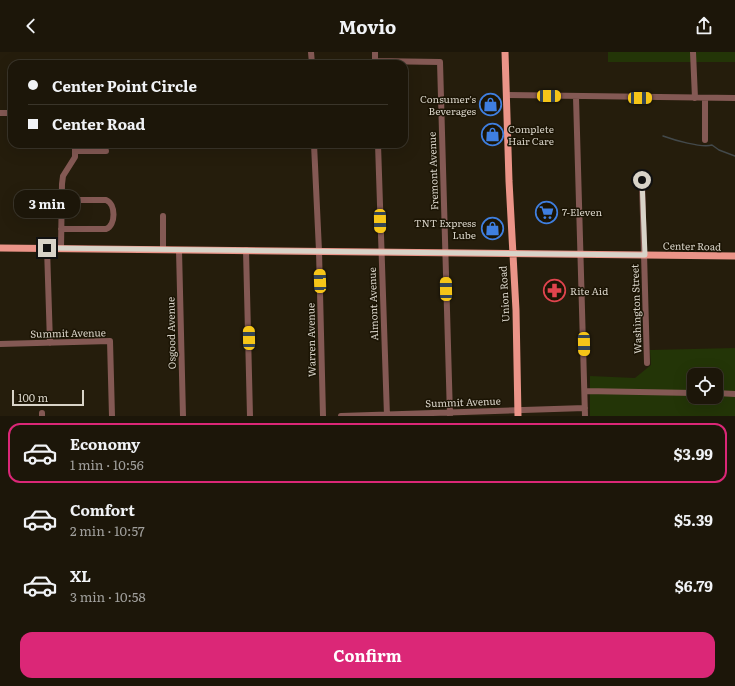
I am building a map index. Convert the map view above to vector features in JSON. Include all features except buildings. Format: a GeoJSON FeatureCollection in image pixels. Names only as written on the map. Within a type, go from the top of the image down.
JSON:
{"type":"FeatureCollection","features":[{"type":"Feature","properties":{"kind":"main road","name":"Union Road"},"geometry":{"type":"LineString","coordinates":[[505,52],[512,254],[516,310],[518,413]]}},
{"type":"Feature","properties":{"kind":"main road","name":"Center Road"},"geometry":{"type":"LineString","coordinates":[[0,248],[735,256]]}},
{"type":"Feature","properties":{"kind":"street"},"geometry":{"type":"LineString","coordinates":[[693,52],[695,98]]}},
{"type":"Feature","properties":{"kind":"street","name":"Fremont Avenue"},"geometry":{"type":"LineString","coordinates":[[408,62],[440,62],[450,414]]}},
{"type":"Feature","properties":{"kind":"street"},"geometry":{"type":"LineString","coordinates":[[506,95],[735,98]]}},
{"type":"Feature","properties":{"kind":"street"},"geometry":{"type":"LineString","coordinates":[[576,97],[585,416]]}},
{"type":"Feature","properties":{"kind":"street"},"geometry":{"type":"LineString","coordinates":[[705,98],[705,140]]}},
{"type":"Feature","properties":{"kind":"street","name":"Warren Avenue"},"geometry":{"type":"LineString","coordinates":[[314,148],[319,251],[323,416]]}},
{"type":"Feature","properties":{"kind":"street","name":"Almont Avenue"},"geometry":{"type":"LineString","coordinates":[[378,148],[387,415]]}},
{"type":"Feature","properties":{"kind":"street"},"geometry":{"type":"LineString","coordinates":[[61,248],[63,176],[75,157],[75,151],[106,151]]}},
{"type":"Feature","properties":{"kind":"street","name":"Washington Street"},"geometry":{"type":"LineString","coordinates":[[642,180],[647,363]]}},
{"type":"Feature","properties":{"kind":"street"},"geometry":{"type":"LineString","coordinates":[[61,229],[106,229],[112,224],[112,206],[110,202],[106,200],[62,200]]}},
{"type":"Feature","properties":{"kind":"street"},"geometry":{"type":"LineString","coordinates":[[162,250],[163,216]]}},
{"type":"Feature","properties":{"kind":"street"},"geometry":{"type":"LineString","coordinates":[[47,248],[50,343]]}},
{"type":"Feature","properties":{"kind":"street","name":"Osgood Avenue"},"geometry":{"type":"LineString","coordinates":[[179,250],[183,416]]}},
{"type":"Feature","properties":{"kind":"street"},"geometry":{"type":"LineString","coordinates":[[246,250],[250,416]]}},
{"type":"Feature","properties":{"kind":"street","name":"Summit Avenue"},"geometry":{"type":"LineString","coordinates":[[0,344],[110,341],[112,416]]}},
{"type":"Feature","properties":{"kind":"street"},"geometry":{"type":"LineString","coordinates":[[585,390],[687,393]]}},
{"type":"Feature","properties":{"kind":"street"},"geometry":{"type":"LineString","coordinates":[[723,393],[735,394]]}},
{"type":"Feature","properties":{"kind":"street","name":"Summit Avenue"},"geometry":{"type":"LineString","coordinates":[[341,416],[518,413],[585,408]]}},
{"type":"Feature","properties":{"kind":"green space"},"geometry":{"type":"Polygon","coordinates":[[[608,52],[735,52],[735,62],[608,62],[608,52]]]}},
{"type":"Feature","properties":{"kind":"green space"},"geometry":{"type":"Polygon","coordinates":[[[735,348],[735,416],[590,416],[590,376],[635,378],[651,365],[650,350],[735,348]]]}},
{"type":"Feature","properties":{"kind":"waterway"},"geometry":{"type":"LineString","coordinates":[[663,136],[695,145],[712,145],[719,150],[735,156]]}},
{"type":"Feature","properties":{"kind":"place","name":"Consumer's Beverages"},"geometry":{"type":"Point","coordinates":[491,105]}},
{"type":"Feature","properties":{"kind":"place","name":"Complete Hair Care"},"geometry":{"type":"Point","coordinates":[492,135]}},
{"type":"Feature","properties":{"kind":"place","name":"7-Eleven"},"geometry":{"type":"Point","coordinates":[546,212]}},
{"type":"Feature","properties":{"kind":"place","name":"TNT Express Lube"},"geometry":{"type":"Point","coordinates":[492,229]}},
{"type":"Feature","properties":{"kind":"place","name":"Rite Aid"},"geometry":{"type":"Point","coordinates":[555,291]}},
{"type":"Feature","properties":{"kind":"route"},"geometry":{"type":"LineString","coordinates":[[47,248],[645,255],[642,180]]}}]}
